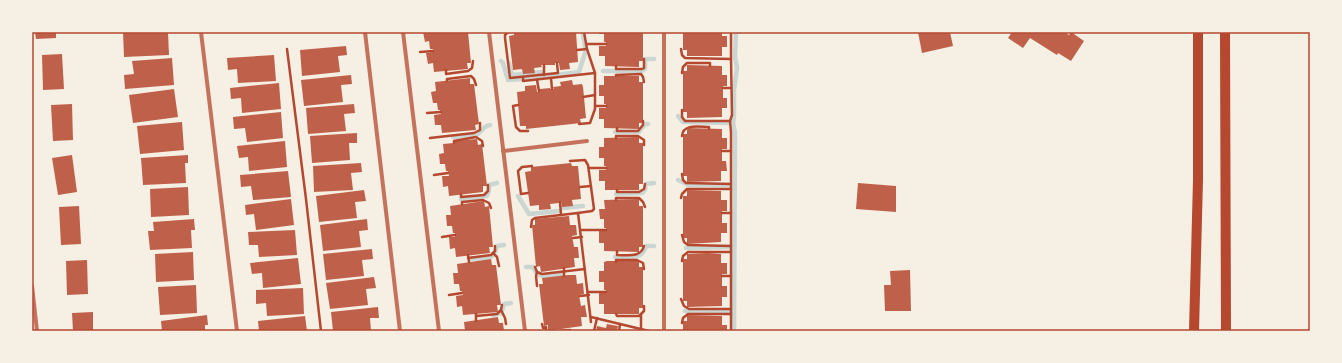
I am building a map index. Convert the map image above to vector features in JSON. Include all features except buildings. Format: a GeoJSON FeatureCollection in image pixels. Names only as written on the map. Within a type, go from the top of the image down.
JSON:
{"type":"FeatureCollection","features":[{"type":"Feature","properties":{"kind":"main road"},"geometry":{"type":"LineString","coordinates":[[1194,331],[1198,180],[1198,32]]}},
{"type":"Feature","properties":{"kind":"main road"},"geometry":{"type":"LineString","coordinates":[[1225,32],[1226,331]]}},
{"type":"Feature","properties":{"kind":"street"},"geometry":{"type":"LineString","coordinates":[[201,32],[237,331]]}},
{"type":"Feature","properties":{"kind":"street"},"geometry":{"type":"LineString","coordinates":[[365,32],[400,331]]}},
{"type":"Feature","properties":{"kind":"street"},"geometry":{"type":"LineString","coordinates":[[403,32],[439,331]]}},
{"type":"Feature","properties":{"kind":"street"},"geometry":{"type":"LineString","coordinates":[[489,32],[525,331]]}},
{"type":"Feature","properties":{"kind":"street"},"geometry":{"type":"LineString","coordinates":[[664,32],[664,331]]}},
{"type":"Feature","properties":{"kind":"street"},"geometry":{"type":"LineString","coordinates":[[503,151],[587,141]]}},
{"type":"Feature","properties":{"kind":"street"},"geometry":{"type":"LineString","coordinates":[[32,286],[38,331]]}},
{"type":"Feature","properties":{"kind":"path"},"geometry":{"type":"LineString","coordinates":[[508,32],[505,35],[505,38],[510,78],[558,73],[557,63]]}},
{"type":"Feature","properties":{"kind":"path"},"geometry":{"type":"LineString","coordinates":[[579,124],[590,123],[595,106],[595,73],[587,49],[584,32]]}},
{"type":"Feature","properties":{"kind":"path"},"geometry":{"type":"LineString","coordinates":[[731,32],[732,115],[730,121],[732,331]]}},
{"type":"Feature","properties":{"kind":"path"},"geometry":{"type":"LineString","coordinates":[[586,44],[606,44]]}},
{"type":"Feature","properties":{"kind":"path"},"geometry":{"type":"LineString","coordinates":[[287,49],[321,331]]}},
{"type":"Feature","properties":{"kind":"path"},"geometry":{"type":"LineString","coordinates":[[577,50],[587,49]]}},
{"type":"Feature","properties":{"kind":"path"},"geometry":{"type":"LineString","coordinates":[[681,49],[682,55],[685,58],[710,57],[731,59]]}},
{"type":"Feature","properties":{"kind":"path"},"geometry":{"type":"LineString","coordinates":[[420,52],[433,51]]}},
{"type":"Feature","properties":{"kind":"path"},"geometry":{"type":"LineString","coordinates":[[507,58],[512,58]]}},
{"type":"Feature","properties":{"kind":"path"},"geometry":{"type":"LineString","coordinates":[[616,66],[616,69],[642,69],[644,68],[644,59]]}},
{"type":"Feature","properties":{"kind":"path"},"geometry":{"type":"LineString","coordinates":[[446,70],[446,74],[470,71],[473,61]]}},
{"type":"Feature","properties":{"kind":"path"},"geometry":{"type":"LineString","coordinates":[[682,73],[683,67],[687,63],[710,63],[710,66]]}},
{"type":"Feature","properties":{"kind":"path"},"geometry":{"type":"LineString","coordinates":[[544,65],[544,74]]}},
{"type":"Feature","properties":{"kind":"path"},"geometry":{"type":"LineString","coordinates":[[523,77],[524,81],[595,73]]}},
{"type":"Feature","properties":{"kind":"path"},"geometry":{"type":"LineString","coordinates":[[616,76],[616,74],[641,74],[644,82]]}},
{"type":"Feature","properties":{"kind":"path"},"geometry":{"type":"LineString","coordinates":[[447,81],[447,79],[471,76],[476,85]]}},
{"type":"Feature","properties":{"kind":"path"},"geometry":{"type":"LineString","coordinates":[[551,78],[552,89]]}},
{"type":"Feature","properties":{"kind":"path"},"geometry":{"type":"LineString","coordinates":[[537,80],[539,91]]}},
{"type":"Feature","properties":{"kind":"path"},"geometry":{"type":"LineString","coordinates":[[722,88],[731,88]]}},
{"type":"Feature","properties":{"kind":"path"},"geometry":{"type":"LineString","coordinates":[[583,97],[595,95]]}},
{"type":"Feature","properties":{"kind":"path"},"geometry":{"type":"LineString","coordinates":[[518,105],[513,106],[516,128],[520,131],[528,130]]}},
{"type":"Feature","properties":{"kind":"path"},"geometry":{"type":"LineString","coordinates":[[595,106],[606,106]]}},
{"type":"Feature","properties":{"kind":"path"},"geometry":{"type":"LineString","coordinates":[[682,110],[682,118],[685,121],[710,119],[730,121]]}},
{"type":"Feature","properties":{"kind":"path"},"geometry":{"type":"LineString","coordinates":[[427,113],[441,112]]}},
{"type":"Feature","properties":{"kind":"path"},"geometry":{"type":"LineString","coordinates":[[617,128],[617,130],[637,131],[642,126],[643,121]]}},
{"type":"Feature","properties":{"kind":"path"},"geometry":{"type":"LineString","coordinates":[[430,138],[477,132],[480,130],[480,123]]}},
{"type":"Feature","properties":{"kind":"path"},"geometry":{"type":"LineString","coordinates":[[682,136],[684,129],[687,127],[709,127],[709,129]]}},
{"type":"Feature","properties":{"kind":"path"},"geometry":{"type":"LineString","coordinates":[[616,138],[616,136],[638,136],[644,140],[644,146]]}},
{"type":"Feature","properties":{"kind":"path"},"geometry":{"type":"LineString","coordinates":[[454,143],[454,141],[476,137],[482,141],[483,146]]}},
{"type":"Feature","properties":{"kind":"path"},"geometry":{"type":"LineString","coordinates":[[722,151],[731,151]]}},
{"type":"Feature","properties":{"kind":"path"},"geometry":{"type":"LineString","coordinates":[[531,227],[531,221],[534,218],[592,211],[594,209],[587,162],[585,160],[570,161]]}},
{"type":"Feature","properties":{"kind":"path"},"geometry":{"type":"LineString","coordinates":[[528,193],[521,194],[518,171],[522,167],[532,166]]}},
{"type":"Feature","properties":{"kind":"path"},"geometry":{"type":"LineString","coordinates":[[589,168],[606,168]]}},
{"type":"Feature","properties":{"kind":"path"},"geometry":{"type":"LineString","coordinates":[[434,175],[448,174]]}},
{"type":"Feature","properties":{"kind":"path"},"geometry":{"type":"LineString","coordinates":[[682,174],[683,180],[686,183],[709,182],[731,184]]}},
{"type":"Feature","properties":{"kind":"path"},"geometry":{"type":"LineString","coordinates":[[617,190],[617,192],[640,192],[644,189],[645,184]]}},
{"type":"Feature","properties":{"kind":"path"},"geometry":{"type":"LineString","coordinates":[[461,194],[461,198],[484,195],[488,191],[488,185]]}},
{"type":"Feature","properties":{"kind":"path"},"geometry":{"type":"LineString","coordinates":[[580,188],[591,186]]}},
{"type":"Feature","properties":{"kind":"path"},"geometry":{"type":"LineString","coordinates":[[681,198],[686,189],[731,189]]}},
{"type":"Feature","properties":{"kind":"path"},"geometry":{"type":"LineString","coordinates":[[616,200],[616,198],[638,198],[643,202],[645,207]]}},
{"type":"Feature","properties":{"kind":"path"},"geometry":{"type":"LineString","coordinates":[[462,204],[462,202],[485,200],[489,203],[491,208]]}},
{"type":"Feature","properties":{"kind":"path"},"geometry":{"type":"LineString","coordinates":[[558,215],[560,202]]}},
{"type":"Feature","properties":{"kind":"path"},"geometry":{"type":"LineString","coordinates":[[578,213],[592,322]]}},
{"type":"Feature","properties":{"kind":"path"},"geometry":{"type":"LineString","coordinates":[[722,213],[731,213]]}},
{"type":"Feature","properties":{"kind":"path"},"geometry":{"type":"LineString","coordinates":[[581,230],[606,230]]}},
{"type":"Feature","properties":{"kind":"path"},"geometry":{"type":"LineString","coordinates":[[442,237],[455,235]]}},
{"type":"Feature","properties":{"kind":"path"},"geometry":{"type":"LineString","coordinates":[[682,235],[686,244],[731,246]]}},
{"type":"Feature","properties":{"kind":"path"},"geometry":{"type":"LineString","coordinates":[[573,238],[582,237]]}},
{"type":"Feature","properties":{"kind":"path"},"geometry":{"type":"LineString","coordinates":[[469,262],[468,257],[490,256],[493,253],[495,246]]}},
{"type":"Feature","properties":{"kind":"path"},"geometry":{"type":"LineString","coordinates":[[617,251],[617,255],[638,254],[642,252],[644,246]]}},
{"type":"Feature","properties":{"kind":"path"},"geometry":{"type":"LineString","coordinates":[[682,261],[683,256],[688,252],[731,252]]}},
{"type":"Feature","properties":{"kind":"path"},"geometry":{"type":"LineString","coordinates":[[493,253],[497,257],[499,266]]}},
{"type":"Feature","properties":{"kind":"path"},"geometry":{"type":"LineString","coordinates":[[616,262],[616,260],[638,260],[643,263],[644,269]]}},
{"type":"Feature","properties":{"kind":"path"},"geometry":{"type":"LineString","coordinates":[[534,266],[537,272],[537,286]]}},
{"type":"Feature","properties":{"kind":"path"},"geometry":{"type":"LineString","coordinates":[[537,272],[544,274],[564,270],[585,269]]}},
{"type":"Feature","properties":{"kind":"path"},"geometry":{"type":"LineString","coordinates":[[564,270],[564,276]]}},
{"type":"Feature","properties":{"kind":"path"},"geometry":{"type":"LineString","coordinates":[[722,276],[731,276]]}},
{"type":"Feature","properties":{"kind":"path"},"geometry":{"type":"LineString","coordinates":[[580,296],[588,293],[606,292]]}},
{"type":"Feature","properties":{"kind":"path"},"geometry":{"type":"LineString","coordinates":[[448,295],[462,293]]}},
{"type":"Feature","properties":{"kind":"path"},"geometry":{"type":"LineString","coordinates":[[681,299],[682,305],[687,308],[710,307],[731,309]]}},
{"type":"Feature","properties":{"kind":"path"},"geometry":{"type":"LineString","coordinates":[[502,305],[501,310],[506,324]]}},
{"type":"Feature","properties":{"kind":"path"},"geometry":{"type":"LineString","coordinates":[[641,329],[641,315],[644,311],[644,306]]}},
{"type":"Feature","properties":{"kind":"path"},"geometry":{"type":"LineString","coordinates":[[476,321],[476,315],[497,314],[501,310]]}},
{"type":"Feature","properties":{"kind":"path"},"geometry":{"type":"LineString","coordinates":[[616,314],[617,316],[641,315]]}},
{"type":"Feature","properties":{"kind":"path"},"geometry":{"type":"LineString","coordinates":[[682,324],[683,318],[687,314],[731,314]]}},
{"type":"Feature","properties":{"kind":"path"},"geometry":{"type":"LineString","coordinates":[[591,317],[649,331]]}},
{"type":"Feature","properties":{"kind":"path"},"geometry":{"type":"LineString","coordinates":[[594,331],[597,318]]}},
{"type":"Feature","properties":{"kind":"path"},"geometry":{"type":"LineString","coordinates":[[542,324],[543,328],[546,327],[546,331]]}},
{"type":"Feature","properties":{"kind":"path"},"geometry":{"type":"LineString","coordinates":[[619,331],[620,324]]}},
{"type":"Feature","properties":{"kind":"path"},"geometry":{"type":"LineString","coordinates":[[560,331],[570,329]]}},
{"type":"Feature","properties":{"kind":"waterway"},"geometry":{"type":"LineString","coordinates":[[734,331],[735,133],[733,123],[734,90],[737,68],[735,57],[736,32]]}},
{"type":"Feature","properties":{"kind":"waterway"},"geometry":{"type":"LineString","coordinates":[[583,35],[585,47]]}},
{"type":"Feature","properties":{"kind":"waterway"},"geometry":{"type":"LineString","coordinates":[[525,79],[579,72],[586,50]]}},
{"type":"Feature","properties":{"kind":"waterway"},"geometry":{"type":"LineString","coordinates":[[603,71],[642,71],[645,69],[645,59],[654,59]]}},
{"type":"Feature","properties":{"kind":"waterway"},"geometry":{"type":"LineString","coordinates":[[501,61],[508,80],[522,79]]}},
{"type":"Feature","properties":{"kind":"waterway"},"geometry":{"type":"LineString","coordinates":[[509,63],[512,75],[543,72]]}},
{"type":"Feature","properties":{"kind":"waterway"},"geometry":{"type":"LineString","coordinates":[[678,116],[683,122],[728,123]]}},
{"type":"Feature","properties":{"kind":"waterway"},"geometry":{"type":"LineString","coordinates":[[615,132],[639,132],[645,124],[648,124]]}},
{"type":"Feature","properties":{"kind":"waterway"},"geometry":{"type":"LineString","coordinates":[[453,137],[476,135],[490,125]]}},
{"type":"Feature","properties":{"kind":"waterway"},"geometry":{"type":"LineString","coordinates":[[678,180],[689,185],[730,185]]}},
{"type":"Feature","properties":{"kind":"waterway"},"geometry":{"type":"LineString","coordinates":[[461,199],[487,196],[489,185],[497,183]]}},
{"type":"Feature","properties":{"kind":"waterway"},"geometry":{"type":"LineString","coordinates":[[616,194],[642,193],[645,190],[646,184],[654,183]]}},
{"type":"Feature","properties":{"kind":"waterway"},"geometry":{"type":"LineString","coordinates":[[518,196],[529,214],[559,211]]}},
{"type":"Feature","properties":{"kind":"waterway"},"geometry":{"type":"LineString","coordinates":[[562,208],[583,206]]}},
{"type":"Feature","properties":{"kind":"waterway"},"geometry":{"type":"LineString","coordinates":[[495,252],[497,246],[504,245]]}},
{"type":"Feature","properties":{"kind":"waterway"},"geometry":{"type":"LineString","coordinates":[[615,257],[638,256],[644,251],[646,246],[654,246]]}},
{"type":"Feature","properties":{"kind":"waterway"},"geometry":{"type":"LineString","coordinates":[[686,248],[730,247]]}},
{"type":"Feature","properties":{"kind":"waterway"},"geometry":{"type":"LineString","coordinates":[[470,259],[491,257],[493,255]]}},
{"type":"Feature","properties":{"kind":"waterway"},"geometry":{"type":"LineString","coordinates":[[526,267],[533,267],[536,272]]}},
{"type":"Feature","properties":{"kind":"waterway"},"geometry":{"type":"LineString","coordinates":[[537,274],[543,276],[561,274]]}},
{"type":"Feature","properties":{"kind":"waterway"},"geometry":{"type":"LineString","coordinates":[[502,311],[504,304],[511,303]]}},
{"type":"Feature","properties":{"kind":"waterway"},"geometry":{"type":"LineString","coordinates":[[685,311],[730,311]]}},
{"type":"Feature","properties":{"kind":"waterway"},"geometry":{"type":"LineString","coordinates":[[493,315],[501,313]]}}]}
